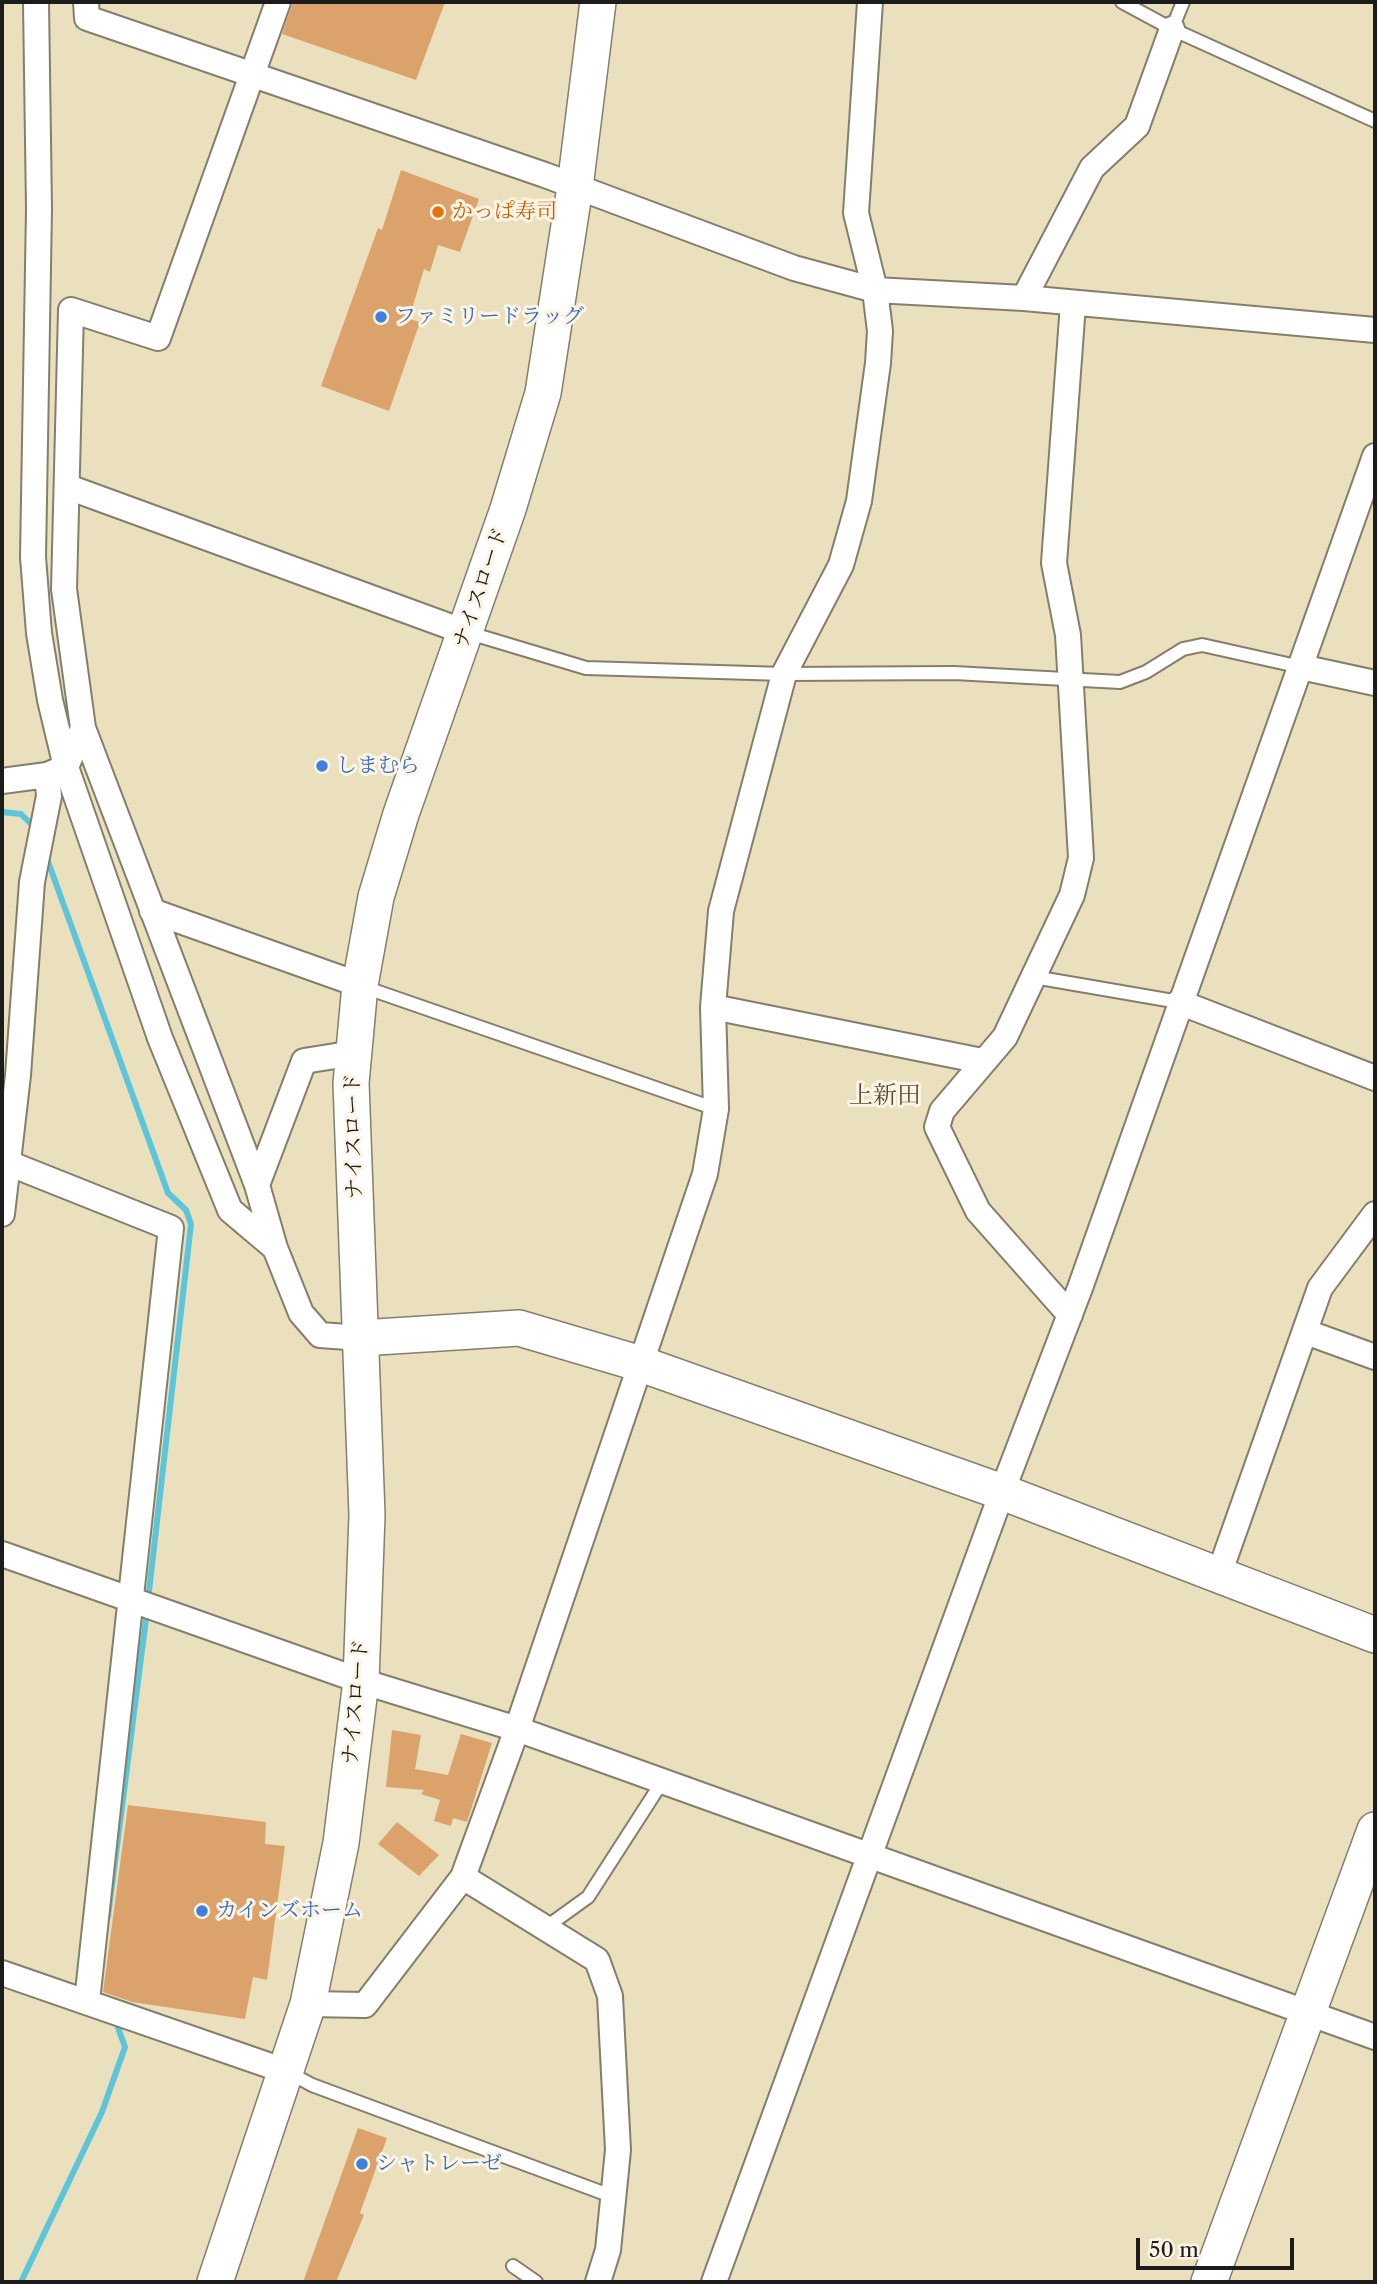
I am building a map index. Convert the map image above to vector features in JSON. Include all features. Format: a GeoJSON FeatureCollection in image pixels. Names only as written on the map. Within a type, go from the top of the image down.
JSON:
{"type":"FeatureCollection","features":[{"type":"Feature","properties":{"kind":"street"},"geometry":{"type":"LineString","coordinates":[[37,2],[39,209],[33,557],[56,771],[230,1210],[275,1248]]}},
{"type":"Feature","properties":{"kind":"street"},"geometry":{"type":"LineString","coordinates":[[86,2],[87,18],[253,73],[794,268],[875,290],[1024,298],[1375,330]]}},
{"type":"Feature","properties":{"kind":"street"},"geometry":{"type":"LineString","coordinates":[[278,2],[158,338],[71,310],[64,589],[83,728],[257,1185],[275,1248],[301,1313],[320,1335],[361,1338],[519,1328],[641,1364],[1002,1492],[1217,1577],[1375,1635]]}},
{"type":"Feature","properties":{"kind":"street","name":"ナイスロード"},"geometry":{"type":"LineString","coordinates":[[215,2282],[288,2072],[308,2004],[341,1843],[361,1681],[367,1515],[352,1146],[354,1053],[360,985],[379,885],[401,814],[544,393],[575,187],[598,2]]}},
{"type":"Feature","properties":{"kind":"street"},"geometry":{"type":"LineString","coordinates":[[308,2004],[365,2005],[463,1877],[517,1729],[705,1174],[716,1109],[713,1007],[722,911],[784,674],[841,565],[859,501],[880,331],[875,290],[856,213],[870,2]]}},
{"type":"Feature","properties":{"kind":"street"},"geometry":{"type":"LineString","coordinates":[[1024,298],[1092,168],[1137,127],[1172,29]]}},
{"type":"Feature","properties":{"kind":"street"},"geometry":{"type":"LineString","coordinates":[[1070,1315],[978,1211],[937,1127],[942,1111],[1004,1037],[1072,895],[1081,858],[1068,635],[1054,564],[1073,304]]}},
{"type":"Feature","properties":{"kind":"street"},"geometry":{"type":"LineString","coordinates":[[714,2282],[1002,1492],[1070,1315],[1375,456]]}},
{"type":"Feature","properties":{"kind":"street"},"geometry":{"type":"LineString","coordinates":[[68,487],[465,632]]}},
{"type":"Feature","properties":{"kind":"street"},"geometry":{"type":"LineString","coordinates":[[1301,667],[1375,683]]}},
{"type":"Feature","properties":{"kind":"street"},"geometry":{"type":"LineString","coordinates":[[2,1214],[18,1074],[32,882],[56,771],[83,728]]}},
{"type":"Feature","properties":{"kind":"street"},"geometry":{"type":"LineString","coordinates":[[2,782],[56,771]]}},
{"type":"Feature","properties":{"kind":"street"},"geometry":{"type":"LineString","coordinates":[[152,911],[360,985]]}},
{"type":"Feature","properties":{"kind":"street"},"geometry":{"type":"LineString","coordinates":[[1179,1002],[1375,1078]]}},
{"type":"Feature","properties":{"kind":"street"},"geometry":{"type":"LineString","coordinates":[[713,1007],[982,1061]]}},
{"type":"Feature","properties":{"kind":"street"},"geometry":{"type":"LineString","coordinates":[[257,1185],[304,1061],[354,1053]]}},
{"type":"Feature","properties":{"kind":"street"},"geometry":{"type":"LineString","coordinates":[[8,1163],[171,1227],[87,2001]]}},
{"type":"Feature","properties":{"kind":"street"},"geometry":{"type":"LineString","coordinates":[[1217,1577],[1320,1287],[1375,1214]]}},
{"type":"Feature","properties":{"kind":"street"},"geometry":{"type":"LineString","coordinates":[[1306,1332],[1375,1357]]}},
{"type":"Feature","properties":{"kind":"street"},"geometry":{"type":"LineString","coordinates":[[2,1554],[361,1681],[517,1729],[1375,2037]]}},
{"type":"Feature","properties":{"kind":"street"},"geometry":{"type":"LineString","coordinates":[[1209,2282],[1375,1830]]}},
{"type":"Feature","properties":{"kind":"street"},"geometry":{"type":"LineString","coordinates":[[463,1877],[597,1960],[610,1996],[618,2150],[608,2250],[598,2282]]}},
{"type":"Feature","properties":{"kind":"street"},"geometry":{"type":"LineString","coordinates":[[2,1973],[288,2072]]}},
{"type":"Feature","properties":{"kind":"lane"},"geometry":{"type":"LineString","coordinates":[[1122,2],[1172,29],[1375,121]]}},
{"type":"Feature","properties":{"kind":"lane"},"geometry":{"type":"LineString","coordinates":[[1172,29],[1183,2]]}},
{"type":"Feature","properties":{"kind":"lane"},"geometry":{"type":"LineString","coordinates":[[465,632],[586,668],[784,674],[954,673],[1119,682],[1146,672],[1183,649],[1202,645],[1301,667]]}},
{"type":"Feature","properties":{"kind":"lane"},"geometry":{"type":"LineString","coordinates":[[1034,977],[1179,1002]]}},
{"type":"Feature","properties":{"kind":"lane"},"geometry":{"type":"LineString","coordinates":[[360,985],[716,1109]]}},
{"type":"Feature","properties":{"kind":"lane"},"geometry":{"type":"LineString","coordinates":[[545,1928],[588,1897],[662,1782]]}},
{"type":"Feature","properties":{"kind":"lane"},"geometry":{"type":"LineString","coordinates":[[288,2072],[312,2085],[614,2197]]}},
{"type":"Feature","properties":{"kind":"lane"},"geometry":{"type":"LineString","coordinates":[[513,2266],[537,2282]]}},
{"type":"Feature","properties":{"kind":"building"},"geometry":{"type":"Polygon","coordinates":[[[293,2],[445,2],[416,80],[282,34],[293,2]]]}},
{"type":"Feature","properties":{"kind":"building"},"geometry":{"type":"Polygon","coordinates":[[[401,170],[479,199],[460,252],[438,245],[430,272],[424,269],[409,319],[420,322],[389,411],[321,386],[378,228],[382,230],[401,170]]]}},
{"type":"Feature","properties":{"kind":"building"},"geometry":{"type":"Polygon","coordinates":[[[392,1730],[421,1735],[415,1769],[448,1775],[461,1734],[492,1743],[467,1822],[453,1818],[451,1826],[434,1821],[440,1800],[421,1794],[424,1790],[386,1787],[392,1730]]]}},
{"type":"Feature","properties":{"kind":"building"},"geometry":{"type":"Polygon","coordinates":[[[128,1805],[266,1822],[265,1844],[285,1846],[267,1980],[253,1977],[245,2019],[132,2002],[103,1992],[128,1805]]]}},
{"type":"Feature","properties":{"kind":"building"},"geometry":{"type":"Polygon","coordinates":[[[397,1822],[439,1855],[419,1876],[378,1844],[397,1822]]]}},
{"type":"Feature","properties":{"kind":"building"},"geometry":{"type":"Polygon","coordinates":[[[358,2128],[387,2138],[360,2213],[364,2215],[336,2282],[303,2282],[358,2128]]]}},
{"type":"Feature","properties":{"kind":"waterway"},"geometry":{"type":"LineString","coordinates":[[2,812],[21,814],[36,829]]}},
{"type":"Feature","properties":{"kind":"waterway"},"geometry":{"type":"LineString","coordinates":[[46,856],[168,1193],[186,1210],[191,1224],[148,1600]]}},
{"type":"Feature","properties":{"kind":"waterway"},"geometry":{"type":"LineString","coordinates":[[108,1916],[147,1611]]}},
{"type":"Feature","properties":{"kind":"waterway"},"geometry":{"type":"LineString","coordinates":[[21,2282],[102,2112],[125,2047],[116,2022]]}},
{"type":"Feature","properties":{"kind":"place","name":"かっぱ寿司"},"geometry":{"type":"Point","coordinates":[438,212]}},
{"type":"Feature","properties":{"kind":"place","name":"ファミリードラッグ"},"geometry":{"type":"Point","coordinates":[381,317]}},
{"type":"Feature","properties":{"kind":"place","name":"しまむら"},"geometry":{"type":"Point","coordinates":[322,766]}},
{"type":"Feature","properties":{"kind":"place","name":"カインズホーム"},"geometry":{"type":"Point","coordinates":[202,1911]}},
{"type":"Feature","properties":{"kind":"place","name":"シャトレーゼ"},"geometry":{"type":"Point","coordinates":[362,2164]}},
{"type":"Feature","properties":{"kind":"district","name":"上新田"},"geometry":{"type":"Point","coordinates":[885,1096]}}]}
